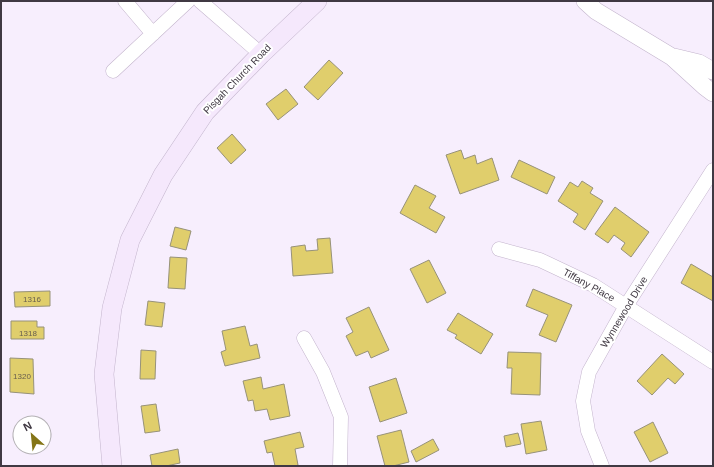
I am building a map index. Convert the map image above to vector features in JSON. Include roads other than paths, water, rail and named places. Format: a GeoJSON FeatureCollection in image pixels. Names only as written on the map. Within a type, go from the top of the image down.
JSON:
{"type":"FeatureCollection","features":[{"type":"Feature","properties":{"kind":"main road","name":"Pisgah Church Road"},"geometry":{"type":"LineString","coordinates":[[112,466],[104,374],[112,308],[130,240],[163,175],[205,112],[261,54],[317,1]]}},
{"type":"Feature","properties":{"kind":"street"},"geometry":{"type":"LineString","coordinates":[[124,1],[153,34]]}},
{"type":"Feature","properties":{"kind":"street"},"geometry":{"type":"LineString","coordinates":[[113,71],[188,1]]}},
{"type":"Feature","properties":{"kind":"street"},"geometry":{"type":"LineString","coordinates":[[200,1],[261,54]]}},
{"type":"Feature","properties":{"kind":"street"},"geometry":{"type":"LineString","coordinates":[[585,1],[596,11],[672,57],[713,93]]}},
{"type":"Feature","properties":{"kind":"street"},"geometry":{"type":"LineString","coordinates":[[672,57],[699,63],[713,72]]}},
{"type":"Feature","properties":{"kind":"street","name":"Wynnewood Drive"},"geometry":{"type":"LineString","coordinates":[[602,466],[588,431],[583,401],[589,372],[626,306],[713,170]]}},
{"type":"Feature","properties":{"kind":"street","name":"Tiffany Place"},"geometry":{"type":"LineString","coordinates":[[499,249],[540,260],[593,285],[713,362]]}},
{"type":"Feature","properties":{"kind":"street"},"geometry":{"type":"LineString","coordinates":[[304,338],[323,372],[341,416],[340,466]]}}]}
